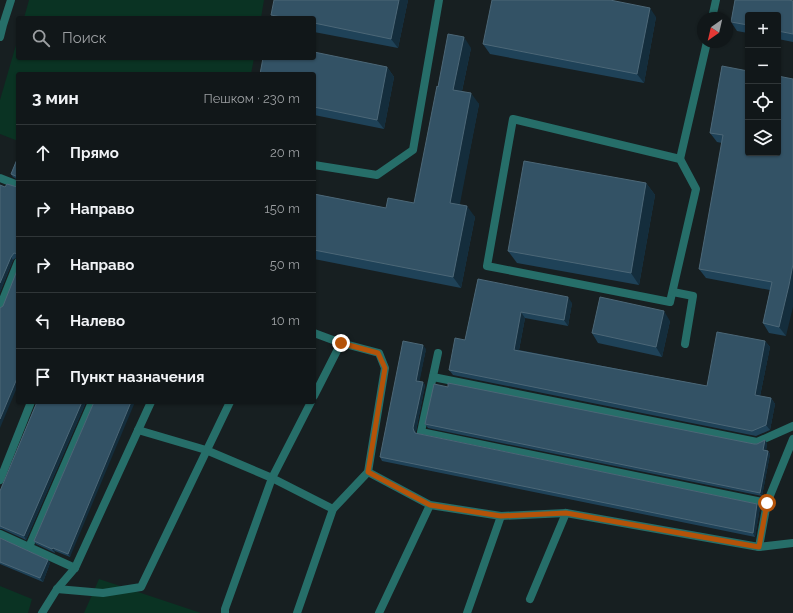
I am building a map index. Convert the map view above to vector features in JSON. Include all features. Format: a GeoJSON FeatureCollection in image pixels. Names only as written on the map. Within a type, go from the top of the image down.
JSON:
{"type":"FeatureCollection","features":[{"type":"Feature","properties":{"kind":"lane"},"geometry":{"type":"LineString","coordinates":[[0,37],[11,0]]}},
{"type":"Feature","properties":{"kind":"lane"},"geometry":{"type":"LineString","coordinates":[[316,165],[376,175],[413,150],[439,0]]}},
{"type":"Feature","properties":{"kind":"lane"},"geometry":{"type":"LineString","coordinates":[[713,12],[716,0]]}},
{"type":"Feature","properties":{"kind":"lane"},"geometry":{"type":"LineString","coordinates":[[680,159],[513,119],[487,266],[670,302],[696,190],[680,159],[706,48]]}},
{"type":"Feature","properties":{"kind":"lane"},"geometry":{"type":"LineString","coordinates":[[0,178],[16,184]]}},
{"type":"Feature","properties":{"kind":"lane"},"geometry":{"type":"LineString","coordinates":[[0,307],[16,267]]}},
{"type":"Feature","properties":{"kind":"lane"},"geometry":{"type":"LineString","coordinates":[[673,292],[693,296],[685,344]]}},
{"type":"Feature","properties":{"kind":"lane"},"geometry":{"type":"LineString","coordinates":[[297,613],[333,509],[368,472],[385,368],[378,353],[341,343],[316,334]]}},
{"type":"Feature","properties":{"kind":"lane"},"geometry":{"type":"LineString","coordinates":[[316,392],[341,343]]}},
{"type":"Feature","properties":{"kind":"lane"},"geometry":{"type":"LineString","coordinates":[[438,354],[421,432],[767,503]]}},
{"type":"Feature","properties":{"kind":"lane"},"geometry":{"type":"LineString","coordinates":[[433,376],[757,442],[793,426]]}},
{"type":"Feature","properties":{"kind":"lane"},"geometry":{"type":"LineString","coordinates":[[0,480],[30,404]]}},
{"type":"Feature","properties":{"kind":"lane"},"geometry":{"type":"LineString","coordinates":[[29,547],[91,404]]}},
{"type":"Feature","properties":{"kind":"lane"},"geometry":{"type":"LineString","coordinates":[[42,613],[57,589],[75,568],[150,404]]}},
{"type":"Feature","properties":{"kind":"lane"},"geometry":{"type":"LineString","coordinates":[[57,589],[103,593],[141,587],[229,404]]}},
{"type":"Feature","properties":{"kind":"lane"},"geometry":{"type":"LineString","coordinates":[[225,613],[225,609],[272,478],[310,404]]}},
{"type":"Feature","properties":{"kind":"lane"},"geometry":{"type":"LineString","coordinates":[[138,430],[206,450],[272,478],[333,509]]}},
{"type":"Feature","properties":{"kind":"lane"},"geometry":{"type":"LineString","coordinates":[[759,547],[767,503],[793,439]]}},
{"type":"Feature","properties":{"kind":"lane"},"geometry":{"type":"LineString","coordinates":[[368,472],[430,505],[501,516],[566,513],[759,547],[793,543]]}},
{"type":"Feature","properties":{"kind":"lane"},"geometry":{"type":"LineString","coordinates":[[379,613],[430,505]]}},
{"type":"Feature","properties":{"kind":"lane"},"geometry":{"type":"LineString","coordinates":[[530,599],[566,513]]}},
{"type":"Feature","properties":{"kind":"lane"},"geometry":{"type":"LineString","coordinates":[[467,613],[501,516]]}},
{"type":"Feature","properties":{"kind":"lane"},"geometry":{"type":"LineString","coordinates":[[0,534],[75,568]]}},
{"type":"Feature","properties":{"kind":"green space"},"geometry":{"type":"Polygon","coordinates":[[[29,0],[264,0],[261,16],[25,16],[29,0]]]}},
{"type":"Feature","properties":{"kind":"green space"},"geometry":{"type":"Polygon","coordinates":[[[16,45],[16,60],[254,60],[251,72],[16,72],[16,140],[0,134],[0,100],[16,45]]]}},
{"type":"Feature","properties":{"kind":"green space"},"geometry":{"type":"Polygon","coordinates":[[[99,579],[201,613],[84,613],[99,579]]]}},
{"type":"Feature","properties":{"kind":"green space"},"geometry":{"type":"Polygon","coordinates":[[[0,586],[32,599],[28,613],[0,613],[0,586]]]}},
{"type":"Feature","properties":{"kind":"building"},"geometry":{"type":"Polygon","coordinates":[[[274,0],[399,0],[391,39],[316,23],[316,16],[271,15],[274,0]]]}},
{"type":"Feature","properties":{"kind":"building"},"geometry":{"type":"Polygon","coordinates":[[[492,0],[610,0],[650,8],[637,74],[483,44],[492,0]]]}},
{"type":"Feature","properties":{"kind":"building"},"geometry":{"type":"Polygon","coordinates":[[[735,0],[793,1],[793,34],[781,32],[781,12],[745,12],[745,24],[733,22],[735,0]]]}},
{"type":"Feature","properties":{"kind":"building"},"geometry":{"type":"Polygon","coordinates":[[[448,34],[464,37],[453,90],[471,93],[450,203],[467,206],[453,277],[316,250],[316,194],[386,208],[388,198],[414,203],[437,86],[438,87],[448,34]]]}},
{"type":"Feature","properties":{"kind":"building"},"geometry":{"type":"Polygon","coordinates":[[[316,52],[387,67],[377,120],[316,107],[316,72],[260,72],[263,60],[316,60],[316,52]]]}},
{"type":"Feature","properties":{"kind":"building"},"geometry":{"type":"Polygon","coordinates":[[[722,66],[745,70],[745,156],[781,156],[781,77],[793,79],[793,264],[779,327],[763,323],[772,282],[699,269],[723,135],[710,133],[722,66]]]}},
{"type":"Feature","properties":{"kind":"building"},"geometry":{"type":"Polygon","coordinates":[[[524,161],[646,183],[631,273],[508,251],[524,161]]]}},
{"type":"Feature","properties":{"kind":"building"},"geometry":{"type":"Polygon","coordinates":[[[16,162],[16,176],[11,174],[16,162]]]}},
{"type":"Feature","properties":{"kind":"building"},"geometry":{"type":"Polygon","coordinates":[[[7,184],[16,187],[16,254],[14,253],[11,257],[0,283],[0,185],[5,187],[7,184]]]}},
{"type":"Feature","properties":{"kind":"building"},"geometry":{"type":"Polygon","coordinates":[[[16,273],[16,381],[0,419],[0,308],[3,306],[16,273]]]}},
{"type":"Feature","properties":{"kind":"building"},"geometry":{"type":"Polygon","coordinates":[[[478,279],[568,297],[564,320],[521,312],[514,350],[707,386],[717,332],[765,341],[755,395],[771,398],[766,425],[752,431],[449,370],[455,338],[465,340],[478,279]]]}},
{"type":"Feature","properties":{"kind":"building"},"geometry":{"type":"Polygon","coordinates":[[[600,297],[664,311],[656,347],[592,333],[600,297]]]}},
{"type":"Feature","properties":{"kind":"building"},"geometry":{"type":"Polygon","coordinates":[[[403,341],[423,345],[416,381],[423,382],[413,428],[415,433],[757,504],[753,533],[380,457],[403,341]]]}},
{"type":"Feature","properties":{"kind":"building"},"geometry":{"type":"Polygon","coordinates":[[[448,383],[754,444],[765,440],[763,450],[768,451],[760,493],[425,424],[434,384],[448,387],[448,383]]]}},
{"type":"Feature","properties":{"kind":"building"},"geometry":{"type":"Polygon","coordinates":[[[36,404],[81,404],[24,536],[0,526],[0,491],[36,404]]]}},
{"type":"Feature","properties":{"kind":"building"},"geometry":{"type":"Polygon","coordinates":[[[93,404],[130,404],[68,554],[34,541],[93,404]]]}},
{"type":"Feature","properties":{"kind":"building"},"geometry":{"type":"Polygon","coordinates":[[[0,538],[48,560],[40,578],[0,562],[0,538]]]}},
{"type":"Feature","properties":{"kind":"route"},"geometry":{"type":"LineString","coordinates":[[341,343],[378,353],[385,368],[368,472],[430,505],[501,516],[566,513],[759,547],[767,503]]}}]}
